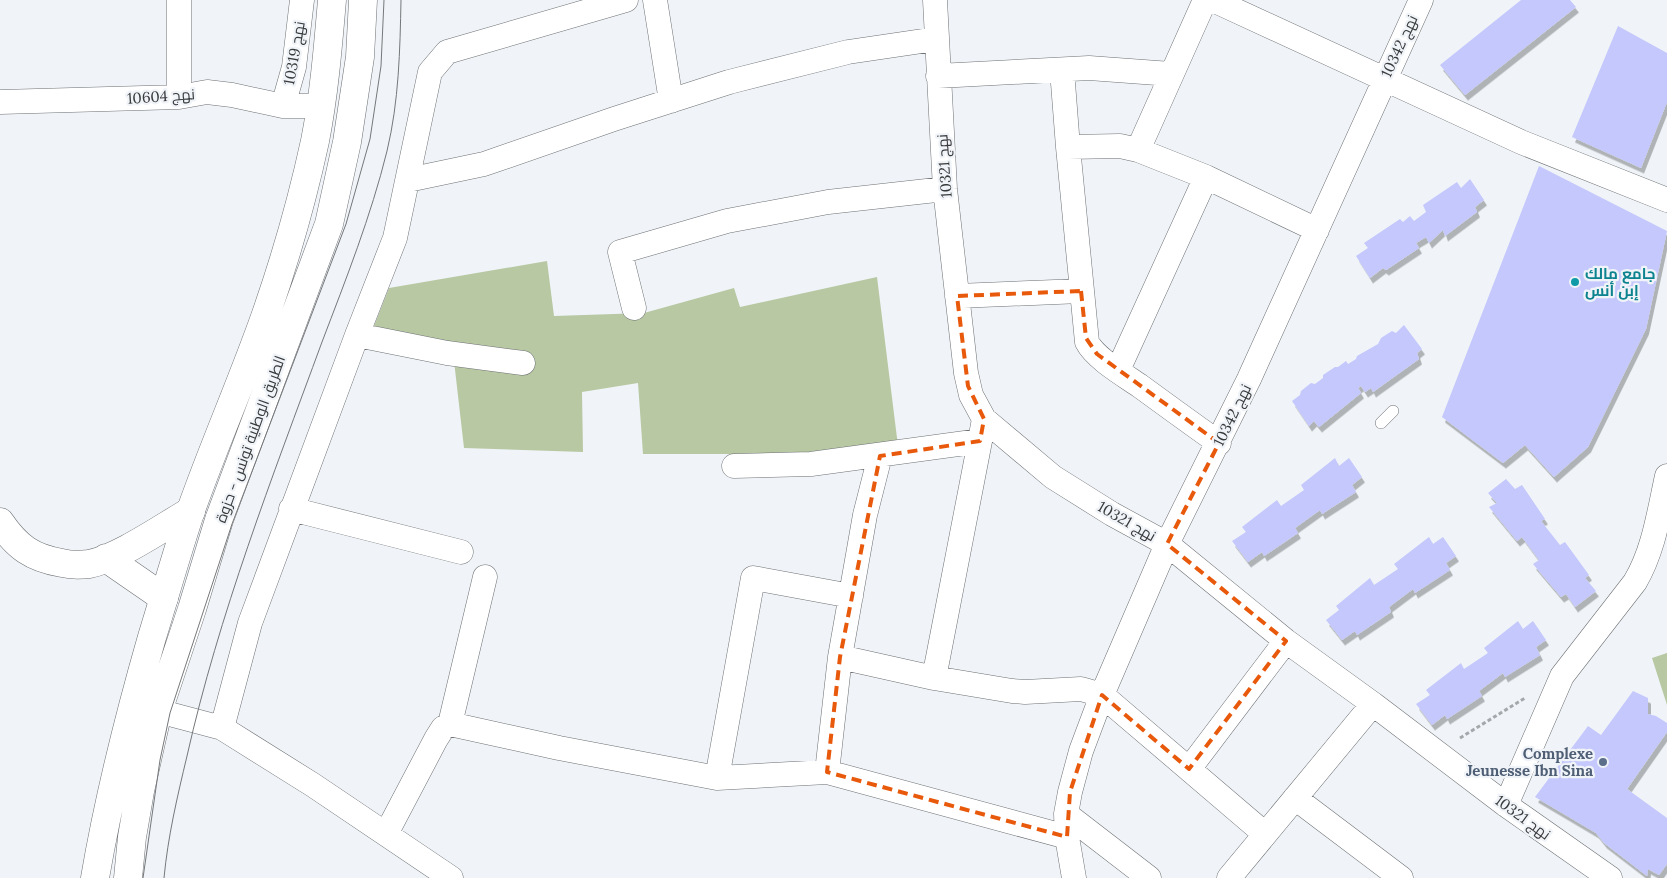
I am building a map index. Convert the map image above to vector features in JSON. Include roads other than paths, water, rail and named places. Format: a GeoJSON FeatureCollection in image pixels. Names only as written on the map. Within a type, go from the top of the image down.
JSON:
{"type":"FeatureCollection","features":[{"type":"Feature","properties":{"kind":"main road","name":"الطريق الوطنية تونس - حزوة"},"geometry":{"type":"LineString","coordinates":[[95,878],[104,824],[127,724],[164,598],[191,511],[265,317],[296,217],[315,140],[327,64],[332,0]]}},
{"type":"Feature","properties":{"kind":"main road","name":"الطريق الوطنية تونس - حزوة"},"geometry":{"type":"LineString","coordinates":[[128,878],[139,800],[158,711],[219,520],[329,224],[347,142],[360,56],[363,0]]}},
{"type":"Feature","properties":{"kind":"main road"},"geometry":{"type":"LineString","coordinates":[[0,522],[20,546],[35,556],[69,564],[87,564],[106,558],[191,511]]}},
{"type":"Feature","properties":{"kind":"main road"},"geometry":{"type":"LineString","coordinates":[[106,558],[164,598]]}},
{"type":"Feature","properties":{"kind":"street"},"geometry":{"type":"LineString","coordinates":[[179,0],[179,97]]}},
{"type":"Feature","properties":{"kind":"street","name":"نهج 10319"},"geometry":{"type":"LineString","coordinates":[[283,106],[294,67],[302,0]]}},
{"type":"Feature","properties":{"kind":"street"},"geometry":{"type":"LineString","coordinates":[[222,728],[250,623],[291,509],[395,238],[430,72],[447,52],[626,0]]}},
{"type":"Feature","properties":{"kind":"street"},"geometry":{"type":"LineString","coordinates":[[655,0],[671,101]]}},
{"type":"Feature","properties":{"kind":"street","name":"نهج 10321"},"geometry":{"type":"LineString","coordinates":[[935,0],[945,189],[968,386],[976,406],[982,430],[1112,514],[1167,544],[1286,641],[1506,805],[1579,869],[1610,878]]}},
{"type":"Feature","properties":{"kind":"street"},"geometry":{"type":"LineString","coordinates":[[1138,150],[1205,0]]}},
{"type":"Feature","properties":{"kind":"street"},"geometry":{"type":"LineString","coordinates":[[1212,0],[1520,142],[1667,200]]}},
{"type":"Feature","properties":{"kind":"street","name":"نهج 10342"},"geometry":{"type":"LineString","coordinates":[[1067,826],[1070,792],[1078,758],[1102,695],[1167,544],[1219,443],[1421,0]]}},
{"type":"Feature","properties":{"kind":"street"},"geometry":{"type":"LineString","coordinates":[[408,180],[484,164],[729,82],[848,52],[936,39]]}},
{"type":"Feature","properties":{"kind":"street"},"geometry":{"type":"LineString","coordinates":[[938,76],[1089,68],[1171,74]]}},
{"type":"Feature","properties":{"kind":"street"},"geometry":{"type":"LineString","coordinates":[[1062,70],[1087,342],[1097,354],[1219,443]]}},
{"type":"Feature","properties":{"kind":"street","name":"نهج 10604"},"geometry":{"type":"LineString","coordinates":[[0,102],[179,97],[207,92],[232,95],[283,106],[320,106]]}},
{"type":"Feature","properties":{"kind":"street"},"geometry":{"type":"LineString","coordinates":[[1068,147],[1120,146],[1138,150],[1206,177],[1317,230]]}},
{"type":"Feature","properties":{"kind":"street"},"geometry":{"type":"LineString","coordinates":[[1118,370],[1206,177]]}},
{"type":"Feature","properties":{"kind":"street"},"geometry":{"type":"LineString","coordinates":[[634,308],[620,252],[727,221],[828,202],[945,189]]}},
{"type":"Feature","properties":{"kind":"street"},"geometry":{"type":"LineString","coordinates":[[957,296],[1081,292]]}},
{"type":"Feature","properties":{"kind":"street"},"geometry":{"type":"LineString","coordinates":[[357,335],[447,353],[523,363]]}},
{"type":"Feature","properties":{"kind":"street"},"geometry":{"type":"LineString","coordinates":[[734,466],[811,464],[880,456],[982,430],[934,678]]}},
{"type":"Feature","properties":{"kind":"street"},"geometry":{"type":"LineString","coordinates":[[827,772],[840,657],[865,515],[880,456]]}},
{"type":"Feature","properties":{"kind":"street"},"geometry":{"type":"LineString","coordinates":[[1506,805],[1562,676],[1635,582],[1642,570],[1652,541],[1667,476]]}},
{"type":"Feature","properties":{"kind":"street"},"geometry":{"type":"LineString","coordinates":[[291,509],[461,552]]}},
{"type":"Feature","properties":{"kind":"street"},"geometry":{"type":"LineString","coordinates":[[450,724],[485,577]]}},
{"type":"Feature","properties":{"kind":"street"},"geometry":{"type":"LineString","coordinates":[[716,778],[753,578],[851,596]]}},
{"type":"Feature","properties":{"kind":"street"},"geometry":{"type":"LineString","coordinates":[[1190,769],[1286,641]]}},
{"type":"Feature","properties":{"kind":"street"},"geometry":{"type":"LineString","coordinates":[[840,657],[934,678],[1019,692],[1081,689],[1102,695],[1265,834]]}},
{"type":"Feature","properties":{"kind":"street"},"geometry":{"type":"LineString","coordinates":[[1229,878],[1373,704]]}},
{"type":"Feature","properties":{"kind":"street"},"geometry":{"type":"LineString","coordinates":[[158,711],[222,728],[313,785],[451,878]]}},
{"type":"Feature","properties":{"kind":"street"},"geometry":{"type":"LineString","coordinates":[[386,834],[436,739],[443,728],[450,724],[559,748],[716,778],[827,772],[1067,826],[1150,878]]}},
{"type":"Feature","properties":{"kind":"street"},"geometry":{"type":"LineString","coordinates":[[1295,798],[1401,878]]}},
{"type":"Feature","properties":{"kind":"street"},"geometry":{"type":"LineString","coordinates":[[1067,826],[1074,878]]}},
{"type":"Feature","properties":{"kind":"lane"},"geometry":{"type":"LineString","coordinates":[[1380,423],[1393,411]]}},
{"type":"Feature","properties":{"kind":"tram line"},"geometry":{"type":"LineString","coordinates":[[143,878],[160,760],[170,713],[232,524],[346,224],[370,139],[381,66],[384,0]]}},
{"type":"Feature","properties":{"kind":"tram line"},"geometry":{"type":"LineString","coordinates":[[164,878],[170,832],[187,756],[200,703],[231,598],[266,495],[358,247],[381,175],[394,113],[399,57],[401,0]]}},
{"type":"Feature","properties":{"kind":"place","name":"جامع مالك إبن أنس"},"geometry":{"type":"Point","coordinates":[1575,282]}},
{"type":"Feature","properties":{"kind":"place","name":"Complexe Jeunesse Ibn Sina"},"geometry":{"type":"Point","coordinates":[1603,762]}}]}
